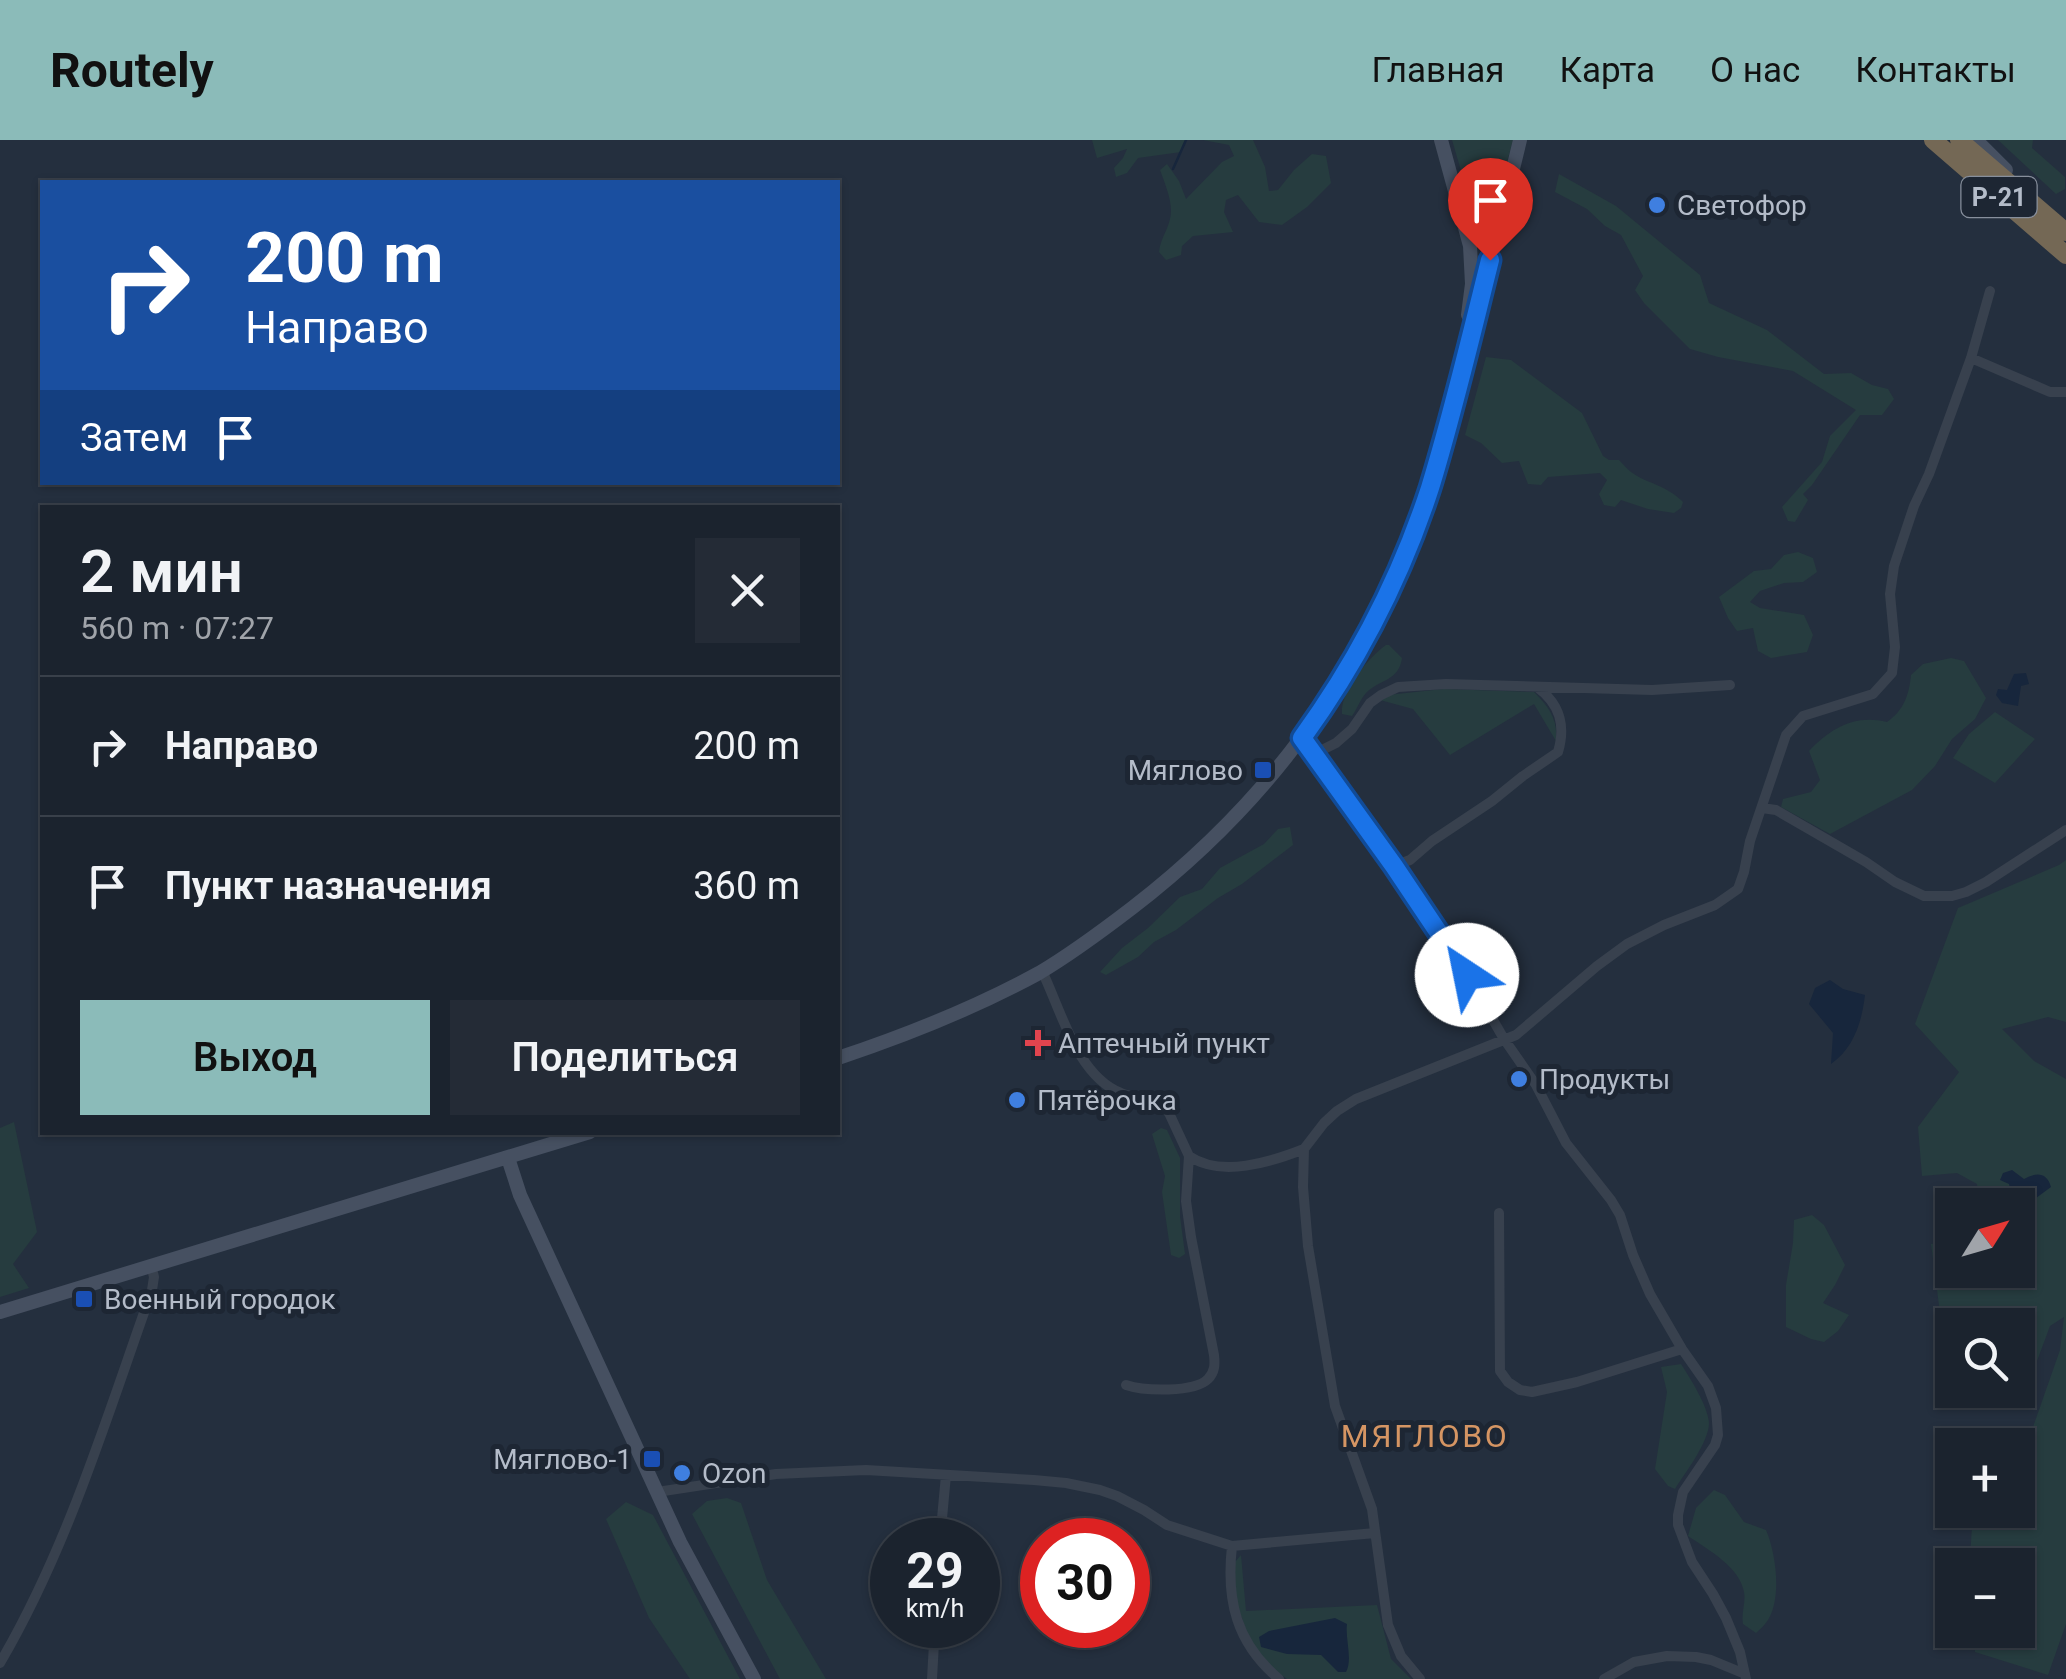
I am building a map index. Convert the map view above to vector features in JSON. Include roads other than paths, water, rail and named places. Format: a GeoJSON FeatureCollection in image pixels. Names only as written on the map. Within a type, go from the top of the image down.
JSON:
{"type":"FeatureCollection","features":[{"type":"Feature","properties":{"kind":"highway","name":"Р-21"},"geometry":{"type":"LineString","coordinates":[[1933,140],[2066,254]]}},
{"type":"Feature","properties":{"kind":"highway","name":"Р-21"},"geometry":{"type":"LineString","coordinates":[[1959,140],[2066,232]]}},
{"type":"Feature","properties":{"kind":"main road"},"geometry":{"type":"LineString","coordinates":[[1441,140],[1470,246],[1468,346]]}},
{"type":"Feature","properties":{"kind":"main road"},"geometry":{"type":"LineString","coordinates":[[840,1057],[934,1022],[1042,971],[1114,922],[1180,870],[1235,817],[1302,738],[1372,627],[1428,491],[1520,140]]}},
{"type":"Feature","properties":{"kind":"main road"},"geometry":{"type":"LineString","coordinates":[[1976,140],[2035,196],[2046,214]]}},
{"type":"Feature","properties":{"kind":"main road"},"geometry":{"type":"LineString","coordinates":[[0,1312],[581,1135]]}},
{"type":"Feature","properties":{"kind":"main road"},"geometry":{"type":"LineString","coordinates":[[508,1158],[520,1195],[680,1542],[754,1679]]}},
{"type":"Feature","properties":{"kind":"street"},"geometry":{"type":"LineString","coordinates":[[1189,1156],[1207,1164],[1244,1165],[1304,1150],[1324,1123],[1356,1099],[1516,1035],[1627,944],[1715,906],[1738,889],[1786,735],[1803,716],[1874,694],[1892,674],[1895,647],[1890,594],[1894,566],[1971,358],[1990,290]]}},
{"type":"Feature","properties":{"kind":"street"},"geometry":{"type":"LineString","coordinates":[[1971,358],[2050,392],[2066,392]]}},
{"type":"Feature","properties":{"kind":"street"},"geometry":{"type":"LineString","coordinates":[[1314,754],[1352,730],[1370,703],[1398,688],[1446,684],[1652,690],[1730,685]]}},
{"type":"Feature","properties":{"kind":"street"},"geometry":{"type":"LineString","coordinates":[[1394,866],[1410,860],[1558,752],[1562,719],[1536,686]]}},
{"type":"Feature","properties":{"kind":"street"},"geometry":{"type":"LineString","coordinates":[[1302,738],[1467,975],[1536,1085],[1566,1142],[1620,1215],[1642,1275],[1682,1349],[1708,1386],[1716,1408],[1718,1434],[1715,1445],[1683,1492],[1678,1525],[1692,1562],[1726,1618],[1745,1676]]}},
{"type":"Feature","properties":{"kind":"street"},"geometry":{"type":"LineString","coordinates":[[1762,808],[1776,810],[1924,896],[1966,892],[2066,830]]}},
{"type":"Feature","properties":{"kind":"street"},"geometry":{"type":"LineString","coordinates":[[1042,971],[1083,1060],[1116,1092],[1159,1100],[1189,1156],[1186,1201],[1214,1355],[1212,1376],[1192,1386],[1148,1390],[1126,1385]]}},
{"type":"Feature","properties":{"kind":"street"},"geometry":{"type":"LineString","coordinates":[[1304,1150],[1306,1226],[1335,1406],[1372,1509],[1388,1626],[1401,1656],[1420,1679]]}},
{"type":"Feature","properties":{"kind":"street"},"geometry":{"type":"LineString","coordinates":[[1499,1213],[1500,1371],[1508,1382],[1532,1392],[1682,1349]]}},
{"type":"Feature","properties":{"kind":"street"},"geometry":{"type":"LineString","coordinates":[[0,1663],[43,1580],[116,1400],[152,1290],[151,1265]]}},
{"type":"Feature","properties":{"kind":"street"},"geometry":{"type":"LineString","coordinates":[[657,1492],[776,1474],[866,1470],[1066,1483],[1100,1490],[1166,1525],[1232,1546],[1376,1533]]}},
{"type":"Feature","properties":{"kind":"street"},"geometry":{"type":"LineString","coordinates":[[942,1518],[946,1475]]}},
{"type":"Feature","properties":{"kind":"street"},"geometry":{"type":"LineString","coordinates":[[1232,1546],[1230,1585],[1237,1622],[1258,1660],[1279,1679]]}},
{"type":"Feature","properties":{"kind":"street"},"geometry":{"type":"LineString","coordinates":[[932,1679],[934,1648]]}},
{"type":"Feature","properties":{"kind":"street"},"geometry":{"type":"LineString","coordinates":[[1604,1679],[1634,1662],[1667,1656],[1711,1660],[1745,1676]]}},
{"type":"Feature","properties":{"kind":"water"},"geometry":{"type":"Polygon","coordinates":[[[2026,673],[2029,684],[2021,686],[2018,706],[2002,703],[1996,695],[1998,689],[2007,690],[2014,674],[2026,673]]]}},
{"type":"Feature","properties":{"kind":"water"},"geometry":{"type":"Polygon","coordinates":[[[1830,980],[1843,989],[1865,995],[1855,1033],[1846,1050],[1831,1064],[1833,1033],[1809,1004],[1815,988],[1830,980]]]}},
{"type":"Feature","properties":{"kind":"water"},"geometry":{"type":"Polygon","coordinates":[[[2012,1170],[2024,1179],[2037,1174],[2044,1176],[2051,1187],[2035,1199],[2035,1188],[2010,1188],[2000,1180],[2003,1173],[2012,1170]]]}},
{"type":"Feature","properties":{"kind":"water"},"geometry":{"type":"Polygon","coordinates":[[[1335,1618],[1347,1624],[1346,1672],[1338,1672],[1321,1655],[1287,1654],[1261,1647],[1259,1637],[1269,1631],[1335,1618]]]}},
{"type":"Feature","properties":{"kind":"waterway"},"geometry":{"type":"LineString","coordinates":[[1173,169],[1186,140]]}},
{"type":"Feature","properties":{"kind":"place","name":"Светофор"},"geometry":{"type":"Point","coordinates":[1657,205]}},
{"type":"Feature","properties":{"kind":"place","name":"Мяглово"},"geometry":{"type":"Point","coordinates":[1263,770]}},
{"type":"Feature","properties":{"kind":"place","name":"Аптечный пункт"},"geometry":{"type":"Point","coordinates":[1038,1043]}},
{"type":"Feature","properties":{"kind":"place","name":"Продукты"},"geometry":{"type":"Point","coordinates":[1519,1079]}},
{"type":"Feature","properties":{"kind":"place","name":"Пятёрочка"},"geometry":{"type":"Point","coordinates":[1017,1100]}},
{"type":"Feature","properties":{"kind":"place","name":"Военный городок"},"geometry":{"type":"Point","coordinates":[84,1299]}},
{"type":"Feature","properties":{"kind":"place","name":"Мяглово-1"},"geometry":{"type":"Point","coordinates":[652,1459]}},
{"type":"Feature","properties":{"kind":"place","name":"Ozon"},"geometry":{"type":"Point","coordinates":[682,1473]}},
{"type":"Feature","properties":{"kind":"district","name":"МЯГЛОВО"},"geometry":{"type":"Point","coordinates":[1425,1436]}}]}
